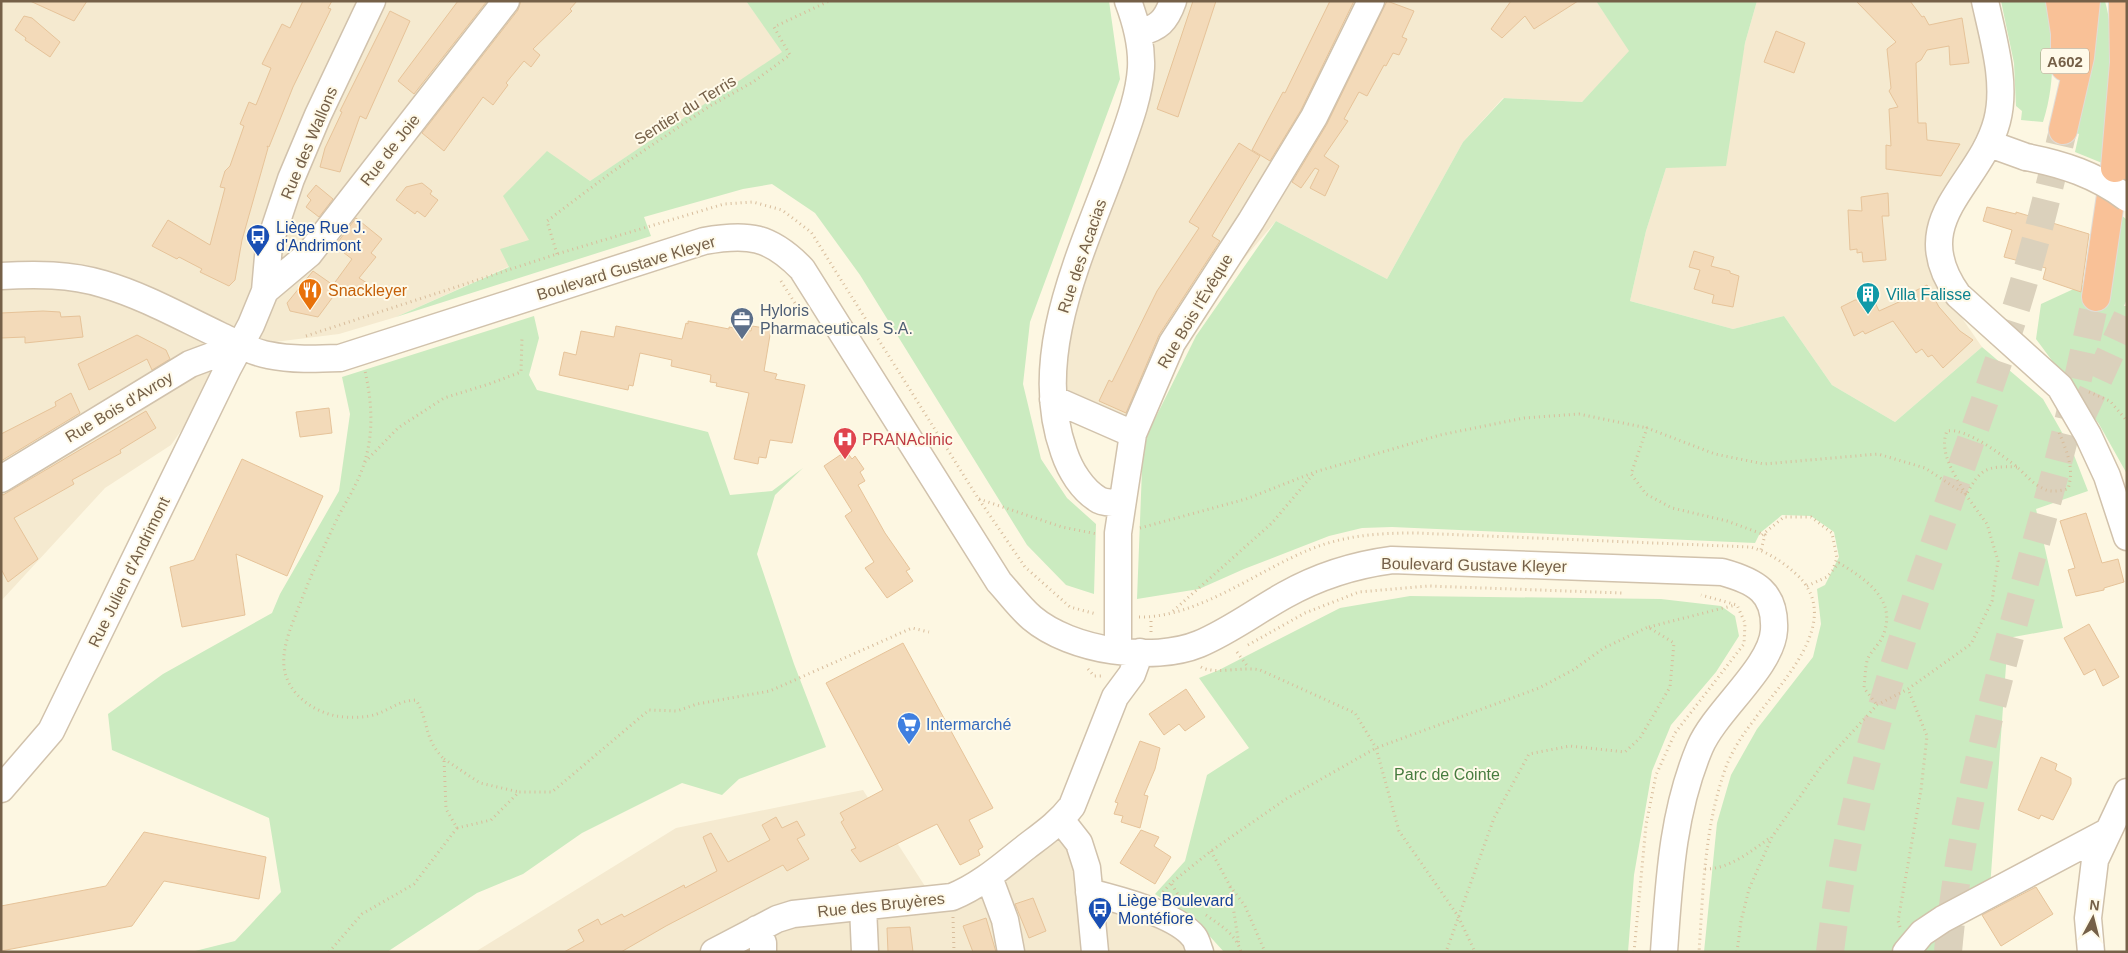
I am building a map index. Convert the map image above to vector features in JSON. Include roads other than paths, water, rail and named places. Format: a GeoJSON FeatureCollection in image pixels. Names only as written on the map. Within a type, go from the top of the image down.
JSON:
{"type":"FeatureCollection","features":[{"type":"Feature","properties":{"kind":"highway","name":"A602"},"geometry":{"type":"LineString","coordinates":[[2060,1],[2066,46],[2064,126],[2080,57],[2086,1]]}},
{"type":"Feature","properties":{"kind":"highway"},"geometry":{"type":"LineString","coordinates":[[2096,297],[2114,168],[2124,63],[2124,1]]}},
{"type":"Feature","properties":{"kind":"street","name":"Rue des Wallons"},"geometry":{"type":"LineString","coordinates":[[241,346],[265,290],[270,245],[291,179],[318,114],[372,1]]}},
{"type":"Feature","properties":{"kind":"street","name":"Rue de Joie"},"geometry":{"type":"LineString","coordinates":[[265,290],[309,254],[506,1]]}},
{"type":"Feature","properties":{"kind":"street","name":"Rue des Acacias"},"geometry":{"type":"LineString","coordinates":[[1121,503],[1100,501],[1080,483],[1068,463],[1058,434],[1054,400],[1055,350],[1060,320],[1130,120],[1141,68],[1138,33],[1128,1]]}},
{"type":"Feature","properties":{"kind":"street"},"geometry":{"type":"LineString","coordinates":[[1138,33],[1151,30],[1167,18],[1173,1]]}},
{"type":"Feature","properties":{"kind":"street","name":"Rue Bois l'Évêque"},"geometry":{"type":"LineString","coordinates":[[1118,665],[1118,533],[1121,503],[1133,434],[1172,344],[1246,229],[1314,117],[1371,1]]}},
{"type":"Feature","properties":{"kind":"street"},"geometry":{"type":"LineString","coordinates":[[1985,1],[2001,93],[1998,120],[1990,144],[1959,188],[1945,214],[1940,232],[1939,255],[1950,283],[1958,295],[2060,387],[2088,435],[2107,476],[2127,537]]}},
{"type":"Feature","properties":{"kind":"street"},"geometry":{"type":"LineString","coordinates":[[1990,144],[2026,156],[2058,163],[2089,174],[2127,198]]}},
{"type":"Feature","properties":{"kind":"street","name":"Boulevard Gustave Kleyer"},"geometry":{"type":"LineString","coordinates":[[1,276],[42,274],[77,278],[104,284],[136,296],[241,346],[267,355],[307,360],[340,358],[359,354],[704,241],[734,236],[766,241],[786,254],[802,269],[999,582],[1034,620],[1118,665],[1197,645],[1224,633],[1285,594],[1331,573],[1363,564],[1392,560],[1722,572],[1746,578],[1761,588],[1773,608],[1774,632],[1767,655],[1722,712],[1701,746],[1681,798],[1672,852],[1664,952]]}},
{"type":"Feature","properties":{"kind":"street","name":"Rue Bois d'Avroy"},"geometry":{"type":"LineString","coordinates":[[1,479],[190,364],[241,346]]}},
{"type":"Feature","properties":{"kind":"street","name":"Rue Julien d'Andrimont"},"geometry":{"type":"LineString","coordinates":[[1,789],[51,731],[241,346]]}},
{"type":"Feature","properties":{"kind":"street"},"geometry":{"type":"LineString","coordinates":[[1054,400],[1133,434]]}},
{"type":"Feature","properties":{"kind":"street","name":"Rue des Bruyères"},"geometry":{"type":"LineString","coordinates":[[714,952],[760,940],[793,914],[952,897],[972,889],[989,877],[1062,820],[1076,798],[1118,665]]}},
{"type":"Feature","properties":{"kind":"street"},"geometry":{"type":"LineString","coordinates":[[2091,952],[2088,918],[2095,860],[2127,792]]}},
{"type":"Feature","properties":{"kind":"street"},"geometry":{"type":"LineString","coordinates":[[1062,820],[1079,844],[1087,868],[1095,952]]}},
{"type":"Feature","properties":{"kind":"street"},"geometry":{"type":"LineString","coordinates":[[1907,950],[1922,933],[1943,919],[2107,832]]}},
{"type":"Feature","properties":{"kind":"street"},"geometry":{"type":"LineString","coordinates":[[989,877],[1005,920],[1011,952]]}},
{"type":"Feature","properties":{"kind":"street"},"geometry":{"type":"LineString","coordinates":[[1089,892],[1124,901],[1176,922],[1194,937],[1200,952]]}},
{"type":"Feature","properties":{"kind":"street"},"geometry":{"type":"LineString","coordinates":[[863,907],[865,952]]}},
{"type":"Feature","properties":{"kind":"tunnel"},"geometry":{"type":"LineString","coordinates":[[1830,952],[1842,872],[1859,793],[1879,715],[1928,561],[2024,283],[2063,130]]}},
{"type":"Feature","properties":{"kind":"tunnel"},"geometry":{"type":"LineString","coordinates":[[1948,952],[1964,832],[1976,773],[2005,656],[2059,458],[2096,297]]}},
{"type":"Feature","properties":{"kind":"tunnel"},"geometry":{"type":"LineString","coordinates":[[2081,417],[2127,317]]}},
{"type":"Feature","properties":{"kind":"place","name":"Liège Rue J. d'Andrimont"},"geometry":{"type":"Point","coordinates":[258,257]}},
{"type":"Feature","properties":{"kind":"place","name":"Snackleyer"},"geometry":{"type":"Point","coordinates":[310,311]}},
{"type":"Feature","properties":{"kind":"place","name":"Villa Falisse"},"geometry":{"type":"Point","coordinates":[1868,315]}},
{"type":"Feature","properties":{"kind":"place","name":"Hyloris Pharmaceuticals S.A."},"geometry":{"type":"Point","coordinates":[742,340]}},
{"type":"Feature","properties":{"kind":"place","name":"PRANAclinic"},"geometry":{"type":"Point","coordinates":[845,460]}},
{"type":"Feature","properties":{"kind":"place","name":"Intermarché"},"geometry":{"type":"Point","coordinates":[909,745]}},
{"type":"Feature","properties":{"kind":"place","name":"Liège Boulevard Montéfiore"},"geometry":{"type":"Point","coordinates":[1100,930]}},
{"type":"Feature","properties":{"kind":"park label","name":"Parc de Cointe"},"geometry":{"type":"Point","coordinates":[1447,774]}}]}
